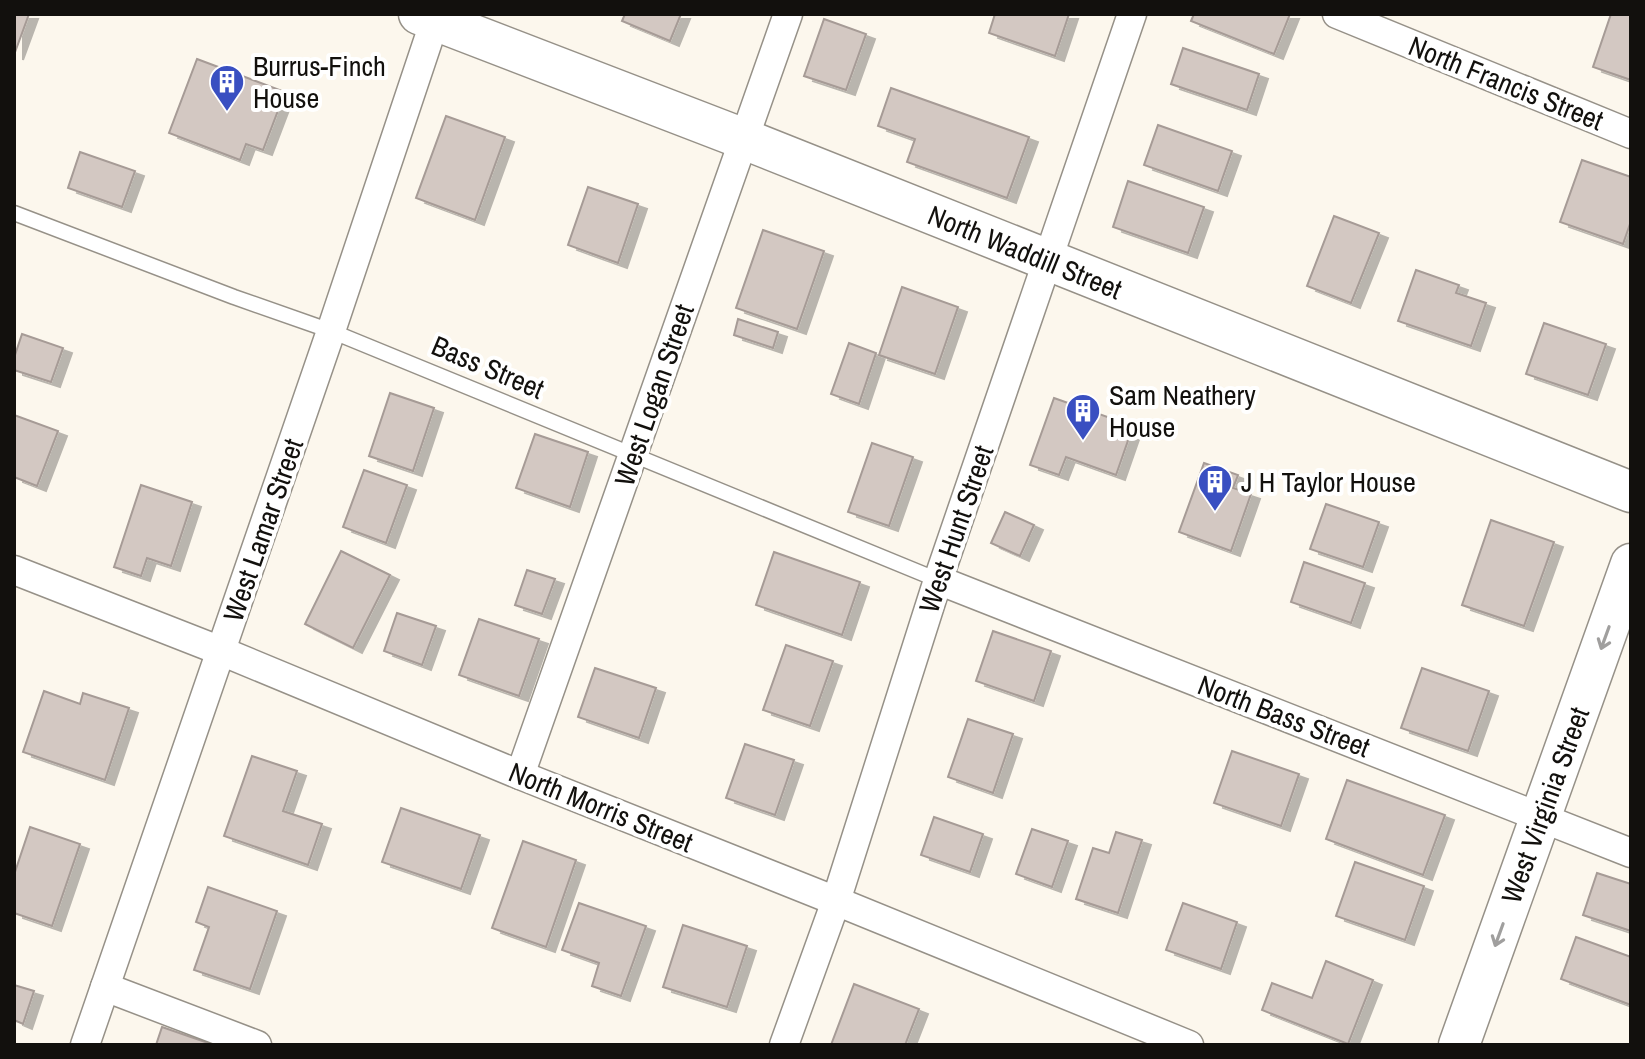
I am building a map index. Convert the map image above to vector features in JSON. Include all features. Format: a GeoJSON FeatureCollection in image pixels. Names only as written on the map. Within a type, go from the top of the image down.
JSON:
{"type":"FeatureCollection","features":[{"type":"Feature","properties":{"kind":"street","name":"West Logan Street"},"geometry":{"type":"LineString","coordinates":[[520,775],[788,14]]}},
{"type":"Feature","properties":{"kind":"street","name":"West Hunt Street"},"geometry":{"type":"LineString","coordinates":[[784,1045],[836,901],[938,580],[1132,14]]}},
{"type":"Feature","properties":{"kind":"street","name":"North Francis Street"},"geometry":{"type":"LineString","coordinates":[[1337,14],[1631,134]]}},
{"type":"Feature","properties":{"kind":"street","name":"North Waddill Street"},"geometry":{"type":"LineString","coordinates":[[430,16],[1631,492]]}},
{"type":"Feature","properties":{"kind":"street","name":"West Lamar Street"},"geometry":{"type":"LineString","coordinates":[[85,1045],[331,331],[430,16]]}},
{"type":"Feature","properties":{"kind":"street","name":"West Virginia Street"},"geometry":{"type":"LineString","coordinates":[[1459,1045],[1631,564]]}},
{"type":"Feature","properties":{"kind":"street","name":"North Morris Street"},"geometry":{"type":"LineString","coordinates":[[14,570],[221,651],[1189,1045]]}},
{"type":"Feature","properties":{"kind":"street","name":"North Bass Street"},"geometry":{"type":"LineString","coordinates":[[938,580],[1631,853]]}},
{"type":"Feature","properties":{"kind":"street"},"geometry":{"type":"LineString","coordinates":[[105,987],[257,1045]]}},
{"type":"Feature","properties":{"kind":"lane","name":"Bass Street"},"geometry":{"type":"LineString","coordinates":[[14,213],[331,331],[938,580]]}},
{"type":"Feature","properties":{"kind":"building"},"geometry":{"type":"Polygon","coordinates":[[[14,14],[29,14],[14,55],[14,14]]]}},
{"type":"Feature","properties":{"kind":"building"},"geometry":{"type":"Polygon","coordinates":[[[625,14],[681,14],[670,41],[622,21],[625,14]]]}},
{"type":"Feature","properties":{"kind":"building"},"geometry":{"type":"Polygon","coordinates":[[[995,14],[1069,14],[1055,56],[989,33],[995,14]]]}},
{"type":"Feature","properties":{"kind":"building"},"geometry":{"type":"Polygon","coordinates":[[[1194,14],[1290,14],[1274,54],[1191,21],[1194,14]]]}},
{"type":"Feature","properties":{"kind":"building"},"geometry":{"type":"Polygon","coordinates":[[[1611,14],[1631,14],[1631,80],[1593,67],[1611,14]]]}},
{"type":"Feature","properties":{"kind":"building"},"geometry":{"type":"Polygon","coordinates":[[[824,19],[866,34],[846,90],[804,76],[824,19]]]}},
{"type":"Feature","properties":{"kind":"building"},"geometry":{"type":"Polygon","coordinates":[[[1183,48],[1259,74],[1247,110],[1171,84],[1183,48]]]}},
{"type":"Feature","properties":{"kind":"building","name":"Burrus-Finch House"},"geometry":{"type":"Polygon","coordinates":[[[197,59],[285,92],[263,150],[246,144],[240,160],[169,133],[197,59]]]}},
{"type":"Feature","properties":{"kind":"building"},"geometry":{"type":"Polygon","coordinates":[[[891,88],[1029,137],[1007,198],[907,162],[915,139],[878,126],[891,88]]]}},
{"type":"Feature","properties":{"kind":"building"},"geometry":{"type":"Polygon","coordinates":[[[446,116],[505,137],[475,220],[416,198],[446,116]]]}},
{"type":"Feature","properties":{"kind":"building"},"geometry":{"type":"Polygon","coordinates":[[[1158,125],[1232,151],[1218,191],[1144,165],[1158,125]]]}},
{"type":"Feature","properties":{"kind":"building"},"geometry":{"type":"Polygon","coordinates":[[[80,152],[135,171],[122,207],[68,188],[80,152]]]}},
{"type":"Feature","properties":{"kind":"building"},"geometry":{"type":"Polygon","coordinates":[[[1582,160],[1631,177],[1631,221],[1623,244],[1560,222],[1582,160]]]}},
{"type":"Feature","properties":{"kind":"building"},"geometry":{"type":"Polygon","coordinates":[[[1128,181],[1204,207],[1188,253],[1113,227],[1128,181]]]}},
{"type":"Feature","properties":{"kind":"building"},"geometry":{"type":"Polygon","coordinates":[[[588,187],[638,204],[618,263],[568,245],[588,187]]]}},
{"type":"Feature","properties":{"kind":"building"},"geometry":{"type":"Polygon","coordinates":[[[1334,216],[1379,233],[1351,303],[1307,286],[1334,216]]]}},
{"type":"Feature","properties":{"kind":"building"},"geometry":{"type":"Polygon","coordinates":[[[763,230],[824,251],[797,329],[736,308],[763,230]]]}},
{"type":"Feature","properties":{"kind":"building"},"geometry":{"type":"Polygon","coordinates":[[[1416,270],[1459,285],[1456,293],[1486,303],[1471,346],[1398,321],[1416,270]]]}},
{"type":"Feature","properties":{"kind":"building"},"geometry":{"type":"Polygon","coordinates":[[[902,287],[958,307],[935,374],[879,355],[902,287]]]}},
{"type":"Feature","properties":{"kind":"building"},"geometry":{"type":"Polygon","coordinates":[[[738,319],[778,332],[773,348],[734,335],[738,319]]]}},
{"type":"Feature","properties":{"kind":"building"},"geometry":{"type":"Polygon","coordinates":[[[1544,323],[1606,344],[1588,395],[1526,374],[1544,323]]]}},
{"type":"Feature","properties":{"kind":"building"},"geometry":{"type":"Polygon","coordinates":[[[22,334],[63,348],[51,382],[14,370],[14,358],[22,334]]]}},
{"type":"Feature","properties":{"kind":"building"},"geometry":{"type":"Polygon","coordinates":[[[849,343],[876,353],[859,404],[831,394],[849,343]]]}},
{"type":"Feature","properties":{"kind":"building"},"geometry":{"type":"Polygon","coordinates":[[[390,393],[434,408],[413,471],[369,456],[390,393]]]}},
{"type":"Feature","properties":{"kind":"building","name":"Sam Neathery House"},"geometry":{"type":"Polygon","coordinates":[[[1054,398],[1133,426],[1116,475],[1066,457],[1059,475],[1030,465],[1054,398]]]}},
{"type":"Feature","properties":{"kind":"building"},"geometry":{"type":"Polygon","coordinates":[[[14,415],[58,431],[37,486],[14,477],[14,415]]]}},
{"type":"Feature","properties":{"kind":"building"},"geometry":{"type":"Polygon","coordinates":[[[535,434],[588,452],[570,507],[516,488],[535,434]]]}},
{"type":"Feature","properties":{"kind":"building"},"geometry":{"type":"Polygon","coordinates":[[[872,443],[913,457],[889,526],[848,512],[872,443]]]}},
{"type":"Feature","properties":{"kind":"building","name":"J H Taylor House"},"geometry":{"type":"Polygon","coordinates":[[[1204,463],[1238,475],[1233,488],[1251,494],[1231,551],[1179,532],[1204,463]]]}},
{"type":"Feature","properties":{"kind":"building"},"geometry":{"type":"Polygon","coordinates":[[[364,470],[407,485],[386,543],[343,527],[364,470]]]}},
{"type":"Feature","properties":{"kind":"building"},"geometry":{"type":"Polygon","coordinates":[[[141,485],[192,502],[171,566],[147,558],[141,576],[114,567],[141,485]]]}},
{"type":"Feature","properties":{"kind":"building"},"geometry":{"type":"Polygon","coordinates":[[[1326,504],[1379,522],[1363,567],[1310,549],[1326,504]]]}},
{"type":"Feature","properties":{"kind":"building"},"geometry":{"type":"Polygon","coordinates":[[[1005,512],[1034,525],[1020,556],[991,543],[1005,512]]]}},
{"type":"Feature","properties":{"kind":"building"},"geometry":{"type":"Polygon","coordinates":[[[1491,520],[1554,542],[1524,626],[1462,605],[1491,520]]]}},
{"type":"Feature","properties":{"kind":"building"},"geometry":{"type":"Polygon","coordinates":[[[341,551],[390,575],[353,648],[305,624],[341,551]]]}},
{"type":"Feature","properties":{"kind":"building"},"geometry":{"type":"Polygon","coordinates":[[[774,552],[860,582],[842,635],[756,605],[774,552]]]}},
{"type":"Feature","properties":{"kind":"building"},"geometry":{"type":"Polygon","coordinates":[[[1304,562],[1365,583],[1351,623],[1291,602],[1304,562]]]}},
{"type":"Feature","properties":{"kind":"building"},"geometry":{"type":"Polygon","coordinates":[[[527,570],[555,579],[542,614],[515,605],[527,570]]]}},
{"type":"Feature","properties":{"kind":"building"},"geometry":{"type":"Polygon","coordinates":[[[397,613],[436,626],[422,665],[384,651],[397,613]]]}},
{"type":"Feature","properties":{"kind":"building"},"geometry":{"type":"Polygon","coordinates":[[[479,619],[539,639],[519,696],[459,675],[479,619]]]}},
{"type":"Feature","properties":{"kind":"building"},"geometry":{"type":"Polygon","coordinates":[[[993,631],[1051,651],[1034,701],[976,681],[993,631]]]}},
{"type":"Feature","properties":{"kind":"building"},"geometry":{"type":"Polygon","coordinates":[[[786,645],[833,661],[810,726],[763,710],[786,645]]]}},
{"type":"Feature","properties":{"kind":"building"},"geometry":{"type":"Polygon","coordinates":[[[595,668],[656,688],[639,738],[578,717],[595,668]]]}},
{"type":"Feature","properties":{"kind":"building"},"geometry":{"type":"Polygon","coordinates":[[[1422,668],[1489,691],[1468,751],[1401,728],[1422,668]]]}},
{"type":"Feature","properties":{"kind":"building"},"geometry":{"type":"Polygon","coordinates":[[[44,691],[80,704],[83,693],[129,708],[105,780],[23,752],[44,691]]]}},
{"type":"Feature","properties":{"kind":"building"},"geometry":{"type":"Polygon","coordinates":[[[968,719],[1013,734],[993,793],[948,777],[968,719]]]}},
{"type":"Feature","properties":{"kind":"building"},"geometry":{"type":"Polygon","coordinates":[[[745,744],[794,760],[775,815],[726,798],[745,744]]]}},
{"type":"Feature","properties":{"kind":"building"},"geometry":{"type":"Polygon","coordinates":[[[1232,751],[1299,774],[1281,826],[1214,803],[1232,751]]]}},
{"type":"Feature","properties":{"kind":"building"},"geometry":{"type":"Polygon","coordinates":[[[252,756],[297,771],[283,811],[322,824],[308,865],[224,836],[252,756]]]}},
{"type":"Feature","properties":{"kind":"building"},"geometry":{"type":"Polygon","coordinates":[[[1347,780],[1445,815],[1423,875],[1326,839],[1347,780]]]}},
{"type":"Feature","properties":{"kind":"building"},"geometry":{"type":"Polygon","coordinates":[[[401,808],[480,835],[461,889],[382,862],[401,808]]]}},
{"type":"Feature","properties":{"kind":"building"},"geometry":{"type":"Polygon","coordinates":[[[934,817],[983,834],[970,872],[921,855],[934,817]]]}},
{"type":"Feature","properties":{"kind":"building"},"geometry":{"type":"Polygon","coordinates":[[[30,827],[80,844],[52,926],[14,913],[14,875],[30,827]]]}},
{"type":"Feature","properties":{"kind":"building"},"geometry":{"type":"Polygon","coordinates":[[[1032,829],[1068,841],[1052,887],[1016,874],[1032,829]]]}},
{"type":"Feature","properties":{"kind":"building"},"geometry":{"type":"Polygon","coordinates":[[[1116,832],[1142,840],[1118,913],[1076,899],[1093,848],[1109,853],[1116,832]]]}},
{"type":"Feature","properties":{"kind":"building"},"geometry":{"type":"Polygon","coordinates":[[[523,841],[576,860],[546,947],[492,928],[523,841]]]}},
{"type":"Feature","properties":{"kind":"building"},"geometry":{"type":"Polygon","coordinates":[[[1355,862],[1424,886],[1405,940],[1336,916],[1355,862]]]}},
{"type":"Feature","properties":{"kind":"building"},"geometry":{"type":"Polygon","coordinates":[[[1597,873],[1631,884],[1631,931],[1583,915],[1597,873]]]}},
{"type":"Feature","properties":{"kind":"building"},"geometry":{"type":"Polygon","coordinates":[[[208,887],[277,911],[250,989],[194,970],[209,927],[196,922],[208,887]]]}},
{"type":"Feature","properties":{"kind":"building"},"geometry":{"type":"Polygon","coordinates":[[[579,903],[646,926],[621,996],[592,986],[599,963],[562,950],[579,903]]]}},
{"type":"Feature","properties":{"kind":"building"},"geometry":{"type":"Polygon","coordinates":[[[1183,903],[1237,922],[1221,969],[1166,950],[1183,903]]]}},
{"type":"Feature","properties":{"kind":"building"},"geometry":{"type":"Polygon","coordinates":[[[683,925],[747,946],[727,1007],[663,987],[683,925]]]}},
{"type":"Feature","properties":{"kind":"building"},"geometry":{"type":"Polygon","coordinates":[[[1576,937],[1631,957],[1631,1005],[1561,979],[1576,937]]]}},
{"type":"Feature","properties":{"kind":"building"},"geometry":{"type":"Polygon","coordinates":[[[1326,961],[1373,980],[1348,1044],[1262,1010],[1272,983],[1312,998],[1326,961]]]}},
{"type":"Feature","properties":{"kind":"building"},"geometry":{"type":"Polygon","coordinates":[[[854,984],[919,1009],[905,1045],[831,1045],[854,984]]]}},
{"type":"Feature","properties":{"kind":"building"},"geometry":{"type":"Polygon","coordinates":[[[14,985],[34,991],[23,1024],[14,1020],[14,985]]]}},
{"type":"Feature","properties":{"kind":"building"},"geometry":{"type":"Polygon","coordinates":[[[162,1027],[214,1045],[156,1045],[162,1027]]]}},
{"type":"Feature","properties":{"kind":"place","name":"Burrus-Finch House"},"geometry":{"type":"Point","coordinates":[227,113]}},
{"type":"Feature","properties":{"kind":"place","name":"Sam Neathery House"},"geometry":{"type":"Point","coordinates":[1083,442]}},
{"type":"Feature","properties":{"kind":"place","name":"J H Taylor House"},"geometry":{"type":"Point","coordinates":[1215,513]}}]}
